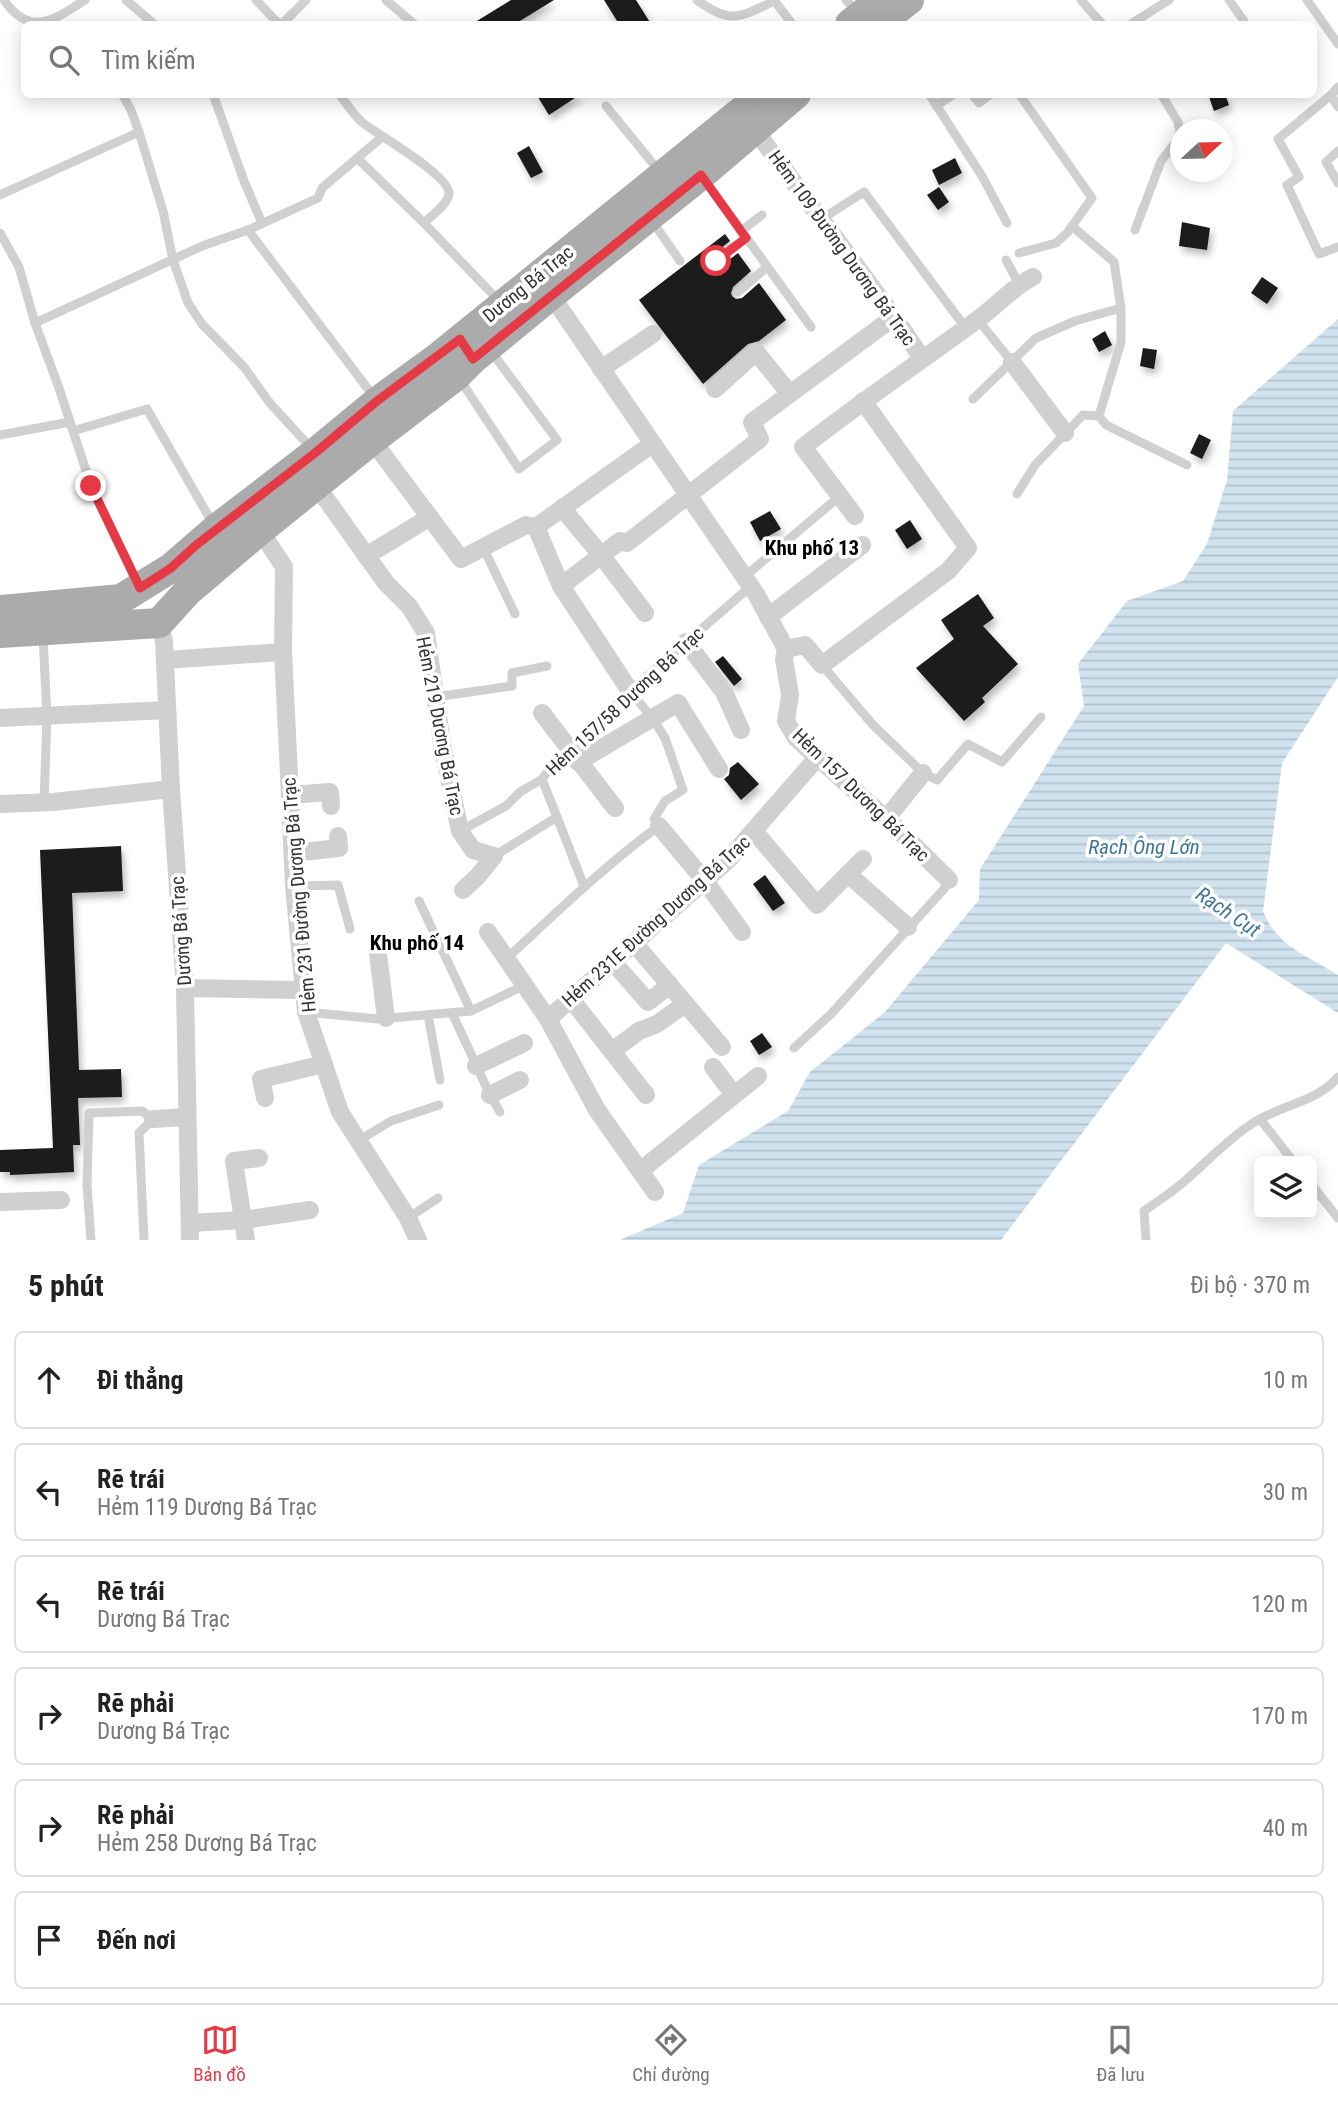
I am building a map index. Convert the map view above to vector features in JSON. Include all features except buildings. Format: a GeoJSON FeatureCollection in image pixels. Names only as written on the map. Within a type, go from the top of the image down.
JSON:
{"type":"FeatureCollection","features":[{"type":"Feature","properties":{"kind":"main road"},"geometry":{"type":"LineString","coordinates":[[863,13],[909,0]]}},
{"type":"Feature","properties":{"kind":"main road","name":"Dương Bá Trạc"},"geometry":{"type":"LineString","coordinates":[[0,610],[121,599],[171,568],[377,401],[470,355],[502,305],[758,98]]}},
{"type":"Feature","properties":{"kind":"main road","name":"Dương Bá Trạc"},"geometry":{"type":"LineString","coordinates":[[159,623],[188,591],[372,440],[470,355],[649,217],[791,98]]}},
{"type":"Feature","properties":{"kind":"main road"},"geometry":{"type":"LineString","coordinates":[[0,633],[159,623],[140,588]]}},
{"type":"Feature","properties":{"kind":"street","name":"Hẻm 109 Đường Dương Bá Trạc"},"geometry":{"type":"LineString","coordinates":[[755,130],[922,358],[1026,281]]}},
{"type":"Feature","properties":{"kind":"street","name":"Hẻm 157 Dương Bá Trạc"},"geometry":{"type":"LineString","coordinates":[[551,295],[747,582],[786,649],[784,659],[790,695],[786,721],[796,738],[950,880]]}},
{"type":"Feature","properties":{"kind":"street"},"geometry":{"type":"LineString","coordinates":[[561,586],[620,541],[627,543],[760,439],[752,422],[894,317]]}},
{"type":"Feature","properties":{"kind":"street"},"geometry":{"type":"LineString","coordinates":[[601,369],[653,334]]}},
{"type":"Feature","properties":{"kind":"street"},"geometry":{"type":"LineString","coordinates":[[715,389],[756,352],[790,394]]}},
{"type":"Feature","properties":{"kind":"street"},"geometry":{"type":"LineString","coordinates":[[855,516],[803,447],[922,358]]}},
{"type":"Feature","properties":{"kind":"street"},"geometry":{"type":"LineString","coordinates":[[1012,362],[1065,433]]}},
{"type":"Feature","properties":{"kind":"street"},"geometry":{"type":"LineString","coordinates":[[786,649],[805,645],[822,664],[948,571],[968,548],[863,401]]}},
{"type":"Feature","properties":{"kind":"street"},"geometry":{"type":"LineString","coordinates":[[372,440],[461,559],[526,525],[536,527],[652,444]]}},
{"type":"Feature","properties":{"kind":"street","name":"Hẻm 219 Dương Bá Trạc"},"geometry":{"type":"LineString","coordinates":[[316,485],[386,583],[409,606],[426,633],[442,744],[460,831],[473,850],[494,856]]}},
{"type":"Feature","properties":{"kind":"street"},"geometry":{"type":"LineString","coordinates":[[562,508],[645,613]]}},
{"type":"Feature","properties":{"kind":"street"},"geometry":{"type":"LineString","coordinates":[[366,556],[430,517]]}},
{"type":"Feature","properties":{"kind":"street"},"geometry":{"type":"LineString","coordinates":[[536,527],[561,586],[630,691]]}},
{"type":"Feature","properties":{"kind":"street","name":"Hẻm 231 Đường Dương Bá Trạc"},"geometry":{"type":"LineString","coordinates":[[260,530],[284,567],[283,652],[289,795],[306,1013],[340,1112],[408,1218],[418,1240]]}},
{"type":"Feature","properties":{"kind":"street"},"geometry":{"type":"LineString","coordinates":[[768,617],[862,545]]}},
{"type":"Feature","properties":{"kind":"street","name":"Dương Bá Trạc"},"geometry":{"type":"LineString","coordinates":[[159,623],[164,641],[185,988],[190,1231]]}},
{"type":"Feature","properties":{"kind":"street"},"geometry":{"type":"LineString","coordinates":[[686,642],[724,692],[741,730]]}},
{"type":"Feature","properties":{"kind":"street"},"geometry":{"type":"LineString","coordinates":[[165,660],[283,652]]}},
{"type":"Feature","properties":{"kind":"street"},"geometry":{"type":"LineString","coordinates":[[574,756],[653,719],[678,703],[719,769]]}},
{"type":"Feature","properties":{"kind":"street"},"geometry":{"type":"LineString","coordinates":[[0,718],[167,710]]}},
{"type":"Feature","properties":{"kind":"street"},"geometry":{"type":"LineString","coordinates":[[542,713],[615,808]]}},
{"type":"Feature","properties":{"kind":"street","name":"Hẻm 231E Đường Dương Bá Trạc"},"geometry":{"type":"LineString","coordinates":[[548,1019],[728,860],[817,758]]}},
{"type":"Feature","properties":{"kind":"street"},"geometry":{"type":"LineString","coordinates":[[886,819],[923,773]]}},
{"type":"Feature","properties":{"kind":"street"},"geometry":{"type":"LineString","coordinates":[[0,804],[44,803],[171,789]]}},
{"type":"Feature","properties":{"kind":"street"},"geometry":{"type":"LineString","coordinates":[[289,795],[330,792],[331,806]]}},
{"type":"Feature","properties":{"kind":"street"},"geometry":{"type":"LineString","coordinates":[[659,826],[705,881],[742,932]]}},
{"type":"Feature","properties":{"kind":"street"},"geometry":{"type":"LineString","coordinates":[[754,831],[817,905],[863,859]]}},
{"type":"Feature","properties":{"kind":"street"},"geometry":{"type":"LineString","coordinates":[[293,853],[339,848],[338,836]]}},
{"type":"Feature","properties":{"kind":"street"},"geometry":{"type":"LineString","coordinates":[[463,890],[494,856]]}},
{"type":"Feature","properties":{"kind":"street"},"geometry":{"type":"LineString","coordinates":[[848,874],[908,927]]}},
{"type":"Feature","properties":{"kind":"street"},"geometry":{"type":"LineString","coordinates":[[488,932],[548,1019],[597,1110],[655,1192]]}},
{"type":"Feature","properties":{"kind":"street"},"geometry":{"type":"LineString","coordinates":[[634,943],[722,1047]]}},
{"type":"Feature","properties":{"kind":"street"},"geometry":{"type":"LineString","coordinates":[[378,954],[386,1018]]}},
{"type":"Feature","properties":{"kind":"street"},"geometry":{"type":"LineString","coordinates":[[613,961],[648,1002],[670,985]]}},
{"type":"Feature","properties":{"kind":"street"},"geometry":{"type":"LineString","coordinates":[[185,988],[303,990]]}},
{"type":"Feature","properties":{"kind":"street"},"geometry":{"type":"LineString","coordinates":[[571,999],[646,1095]]}},
{"type":"Feature","properties":{"kind":"street"},"geometry":{"type":"LineString","coordinates":[[612,1051],[639,1031],[657,1024],[685,1004]]}},
{"type":"Feature","properties":{"kind":"street"},"geometry":{"type":"LineString","coordinates":[[476,1066],[524,1043]]}},
{"type":"Feature","properties":{"kind":"street"},"geometry":{"type":"LineString","coordinates":[[265,1098],[261,1079],[324,1063]]}},
{"type":"Feature","properties":{"kind":"street"},"geometry":{"type":"LineString","coordinates":[[713,1067],[734,1096]]}},
{"type":"Feature","properties":{"kind":"street"},"geometry":{"type":"LineString","coordinates":[[640,1171],[758,1076]]}},
{"type":"Feature","properties":{"kind":"street"},"geometry":{"type":"LineString","coordinates":[[490,1095],[520,1080]]}},
{"type":"Feature","properties":{"kind":"street"},"geometry":{"type":"LineString","coordinates":[[153,1119],[187,1117]]}},
{"type":"Feature","properties":{"kind":"street"},"geometry":{"type":"LineString","coordinates":[[246,1240],[234,1161],[259,1158]]}},
{"type":"Feature","properties":{"kind":"street"},"geometry":{"type":"LineString","coordinates":[[0,1202],[61,1200]]}},
{"type":"Feature","properties":{"kind":"street"},"geometry":{"type":"LineString","coordinates":[[190,1231],[310,1210]]}},
{"type":"Feature","properties":{"kind":"lane"},"geometry":{"type":"LineString","coordinates":[[4,0],[10,9],[28,21]]}},
{"type":"Feature","properties":{"kind":"lane"},"geometry":{"type":"LineString","coordinates":[[53,21],[85,0]]}},
{"type":"Feature","properties":{"kind":"lane"},"geometry":{"type":"LineString","coordinates":[[126,0],[150,21]]}},
{"type":"Feature","properties":{"kind":"lane"},"geometry":{"type":"LineString","coordinates":[[256,0],[278,21]]}},
{"type":"Feature","properties":{"kind":"lane"},"geometry":{"type":"LineString","coordinates":[[284,21],[306,0]]}},
{"type":"Feature","properties":{"kind":"lane"},"geometry":{"type":"LineString","coordinates":[[386,0],[410,21]]}},
{"type":"Feature","properties":{"kind":"lane"},"geometry":{"type":"LineString","coordinates":[[697,0],[715,13],[727,16],[744,14],[775,1],[790,21]]}},
{"type":"Feature","properties":{"kind":"lane"},"geometry":{"type":"LineString","coordinates":[[1080,0],[1099,21]]}},
{"type":"Feature","properties":{"kind":"lane"},"geometry":{"type":"LineString","coordinates":[[1136,21],[1169,0]]}},
{"type":"Feature","properties":{"kind":"lane"},"geometry":{"type":"LineString","coordinates":[[1229,0],[1244,21]]}},
{"type":"Feature","properties":{"kind":"lane"},"geometry":{"type":"LineString","coordinates":[[1307,0],[1338,44]]}},
{"type":"Feature","properties":{"kind":"lane"},"geometry":{"type":"LineString","coordinates":[[1338,107],[1335,91],[1278,139],[1299,177],[1287,185],[1319,254],[1338,247]]}},
{"type":"Feature","properties":{"kind":"lane"},"geometry":{"type":"LineString","coordinates":[[124,98],[139,132],[163,211],[173,260],[188,303],[202,324],[244,367],[269,402],[315,453]]}},
{"type":"Feature","properties":{"kind":"lane"},"geometry":{"type":"LineString","coordinates":[[214,98],[262,223]]}},
{"type":"Feature","properties":{"kind":"lane"},"geometry":{"type":"LineString","coordinates":[[342,98],[361,122],[428,167],[447,187],[449,194],[445,203],[424,223]]}},
{"type":"Feature","properties":{"kind":"lane"},"geometry":{"type":"LineString","coordinates":[[931,98],[982,176],[1007,223]]}},
{"type":"Feature","properties":{"kind":"lane"},"geometry":{"type":"LineString","coordinates":[[936,106],[948,98]]}},
{"type":"Feature","properties":{"kind":"lane"},"geometry":{"type":"LineString","coordinates":[[1018,253],[1056,243],[1092,198],[1022,98]]}},
{"type":"Feature","properties":{"kind":"lane"},"geometry":{"type":"LineString","coordinates":[[1135,230],[1161,162],[1180,133],[1178,122],[1163,98]]}},
{"type":"Feature","properties":{"kind":"lane"},"geometry":{"type":"LineString","coordinates":[[606,106],[663,176]]}},
{"type":"Feature","properties":{"kind":"lane"},"geometry":{"type":"LineString","coordinates":[[0,195],[139,132]]}},
{"type":"Feature","properties":{"kind":"lane"},"geometry":{"type":"LineString","coordinates":[[34,323],[202,246],[248,230],[318,198],[322,188],[382,137]]}},
{"type":"Feature","properties":{"kind":"lane"},"geometry":{"type":"LineString","coordinates":[[1338,151],[1326,162],[1338,183]]}},
{"type":"Feature","properties":{"kind":"lane"},"geometry":{"type":"LineString","coordinates":[[357,158],[502,305]]}},
{"type":"Feature","properties":{"kind":"lane"},"geometry":{"type":"LineString","coordinates":[[701,175],[811,327]]}},
{"type":"Feature","properties":{"kind":"lane"},"geometry":{"type":"LineString","coordinates":[[820,220],[864,192],[972,323],[1012,362]]}},
{"type":"Feature","properties":{"kind":"lane"},"geometry":{"type":"LineString","coordinates":[[716,261],[762,215]]}},
{"type":"Feature","properties":{"kind":"lane"},"geometry":{"type":"LineString","coordinates":[[649,217],[680,261]]}},
{"type":"Feature","properties":{"kind":"lane"},"geometry":{"type":"LineString","coordinates":[[1072,226],[1114,262],[1121,309],[1121,342],[1099,416]]}},
{"type":"Feature","properties":{"kind":"lane"},"geometry":{"type":"LineString","coordinates":[[248,230],[377,401]]}},
{"type":"Feature","properties":{"kind":"lane"},"geometry":{"type":"LineString","coordinates":[[0,233],[19,267],[34,323],[91,486],[140,588]]}},
{"type":"Feature","properties":{"kind":"lane"},"geometry":{"type":"LineString","coordinates":[[1006,260],[1026,281]]}},
{"type":"Feature","properties":{"kind":"lane"},"geometry":{"type":"LineString","coordinates":[[738,292],[767,267]]}},
{"type":"Feature","properties":{"kind":"lane"},"geometry":{"type":"LineString","coordinates":[[973,399],[1036,338],[1075,321],[1121,309]]}},
{"type":"Feature","properties":{"kind":"lane"},"geometry":{"type":"LineString","coordinates":[[470,355],[556,440],[519,468],[470,355]]}},
{"type":"Feature","properties":{"kind":"lane"},"geometry":{"type":"LineString","coordinates":[[0,435],[72,427],[146,410],[216,529]]}},
{"type":"Feature","properties":{"kind":"lane"},"geometry":{"type":"LineString","coordinates":[[1017,494],[1035,465],[1083,415],[1099,416],[1106,425],[1187,465]]}},
{"type":"Feature","properties":{"kind":"lane","name":"Hẻm 157/58 Dương Bá Trạc"},"geometry":{"type":"LineString","coordinates":[[460,831],[506,806],[520,792],[574,756],[630,691],[686,642],[840,496]]}},
{"type":"Feature","properties":{"kind":"lane"},"geometry":{"type":"LineString","coordinates":[[482,547],[515,614]]}},
{"type":"Feature","properties":{"kind":"lane"},"geometry":{"type":"LineString","coordinates":[[43,630],[47,716],[44,803]]}},
{"type":"Feature","properties":{"kind":"lane"},"geometry":{"type":"LineString","coordinates":[[822,664],[873,725],[923,773],[937,780],[968,744],[1002,762],[1041,717]]}},
{"type":"Feature","properties":{"kind":"lane"},"geometry":{"type":"LineString","coordinates":[[435,697],[512,686],[512,673],[547,666]]}},
{"type":"Feature","properties":{"kind":"lane"},"geometry":{"type":"LineString","coordinates":[[506,959],[584,886],[659,826],[654,818],[665,801],[683,790],[665,738],[630,691]]}},
{"type":"Feature","properties":{"kind":"lane"},"geometry":{"type":"LineString","coordinates":[[542,779],[584,886]]}},
{"type":"Feature","properties":{"kind":"lane"},"geometry":{"type":"LineString","coordinates":[[494,856],[557,817]]}},
{"type":"Feature","properties":{"kind":"lane","name":"Hẻm 157 Dương Bá Trạc"},"geometry":{"type":"LineString","coordinates":[[794,1048],[831,1014],[950,880]]}},
{"type":"Feature","properties":{"kind":"lane"},"geometry":{"type":"LineString","coordinates":[[294,886],[338,885],[350,929]]}},
{"type":"Feature","properties":{"kind":"lane"},"geometry":{"type":"LineString","coordinates":[[419,901],[471,1011]]}},
{"type":"Feature","properties":{"kind":"lane"},"geometry":{"type":"LineString","coordinates":[[306,1013],[386,1018],[471,1011],[525,985]]}},
{"type":"Feature","properties":{"kind":"lane"},"geometry":{"type":"LineString","coordinates":[[452,1013],[500,1112]]}},
{"type":"Feature","properties":{"kind":"lane"},"geometry":{"type":"LineString","coordinates":[[428,1015],[440,1080]]}},
{"type":"Feature","properties":{"kind":"lane"},"geometry":{"type":"LineString","coordinates":[[1146,1240],[1144,1211],[1260,1119],[1316,1096],[1338,1077]]}},
{"type":"Feature","properties":{"kind":"lane"},"geometry":{"type":"LineString","coordinates":[[358,1141],[391,1121],[439,1105]]}},
{"type":"Feature","properties":{"kind":"lane"},"geometry":{"type":"LineString","coordinates":[[91,1240],[87,1185],[89,1113],[142,1111],[153,1119],[139,1133],[144,1240]]}},
{"type":"Feature","properties":{"kind":"lane"},"geometry":{"type":"LineString","coordinates":[[1260,1119],[1289,1156]]}},
{"type":"Feature","properties":{"kind":"lane"},"geometry":{"type":"LineString","coordinates":[[1317,1191],[1338,1218]]}},
{"type":"Feature","properties":{"kind":"lane"},"geometry":{"type":"LineString","coordinates":[[408,1218],[438,1198]]}},
{"type":"Feature","properties":{"kind":"water","name":"Rạch Ông Lớn"},"geometry":{"type":"Polygon","coordinates":[[[1338,319],[1338,677],[1282,763],[1263,911],[1269,924],[1285,942],[1338,975],[1338,1013],[1226,943],[1001,1240],[620,1240],[683,1213],[699,1165],[788,1111],[810,1072],[884,1013],[979,900],[980,869],[1084,706],[1078,664],[1127,601],[1183,581],[1207,544],[1227,480],[1233,411],[1338,319]]]}},
{"type":"Feature","properties":{"kind":"district","name":"Khu phố 13"},"geometry":{"type":"Point","coordinates":[812,548]}},
{"type":"Feature","properties":{"kind":"district","name":"Khu phố 14"},"geometry":{"type":"Point","coordinates":[417,943]}},
{"type":"Feature","properties":{"kind":"route"},"geometry":{"type":"LineString","coordinates":[[91,486],[140,588],[171,568],[377,401],[460,339],[473,359],[701,175],[746,238],[716,261]]}},
{"type":"Feature","properties":{"kind":"water label","name":"Rạch Cụt"},"geometry":{"type":"Point","coordinates":[1228,912]}}]}
